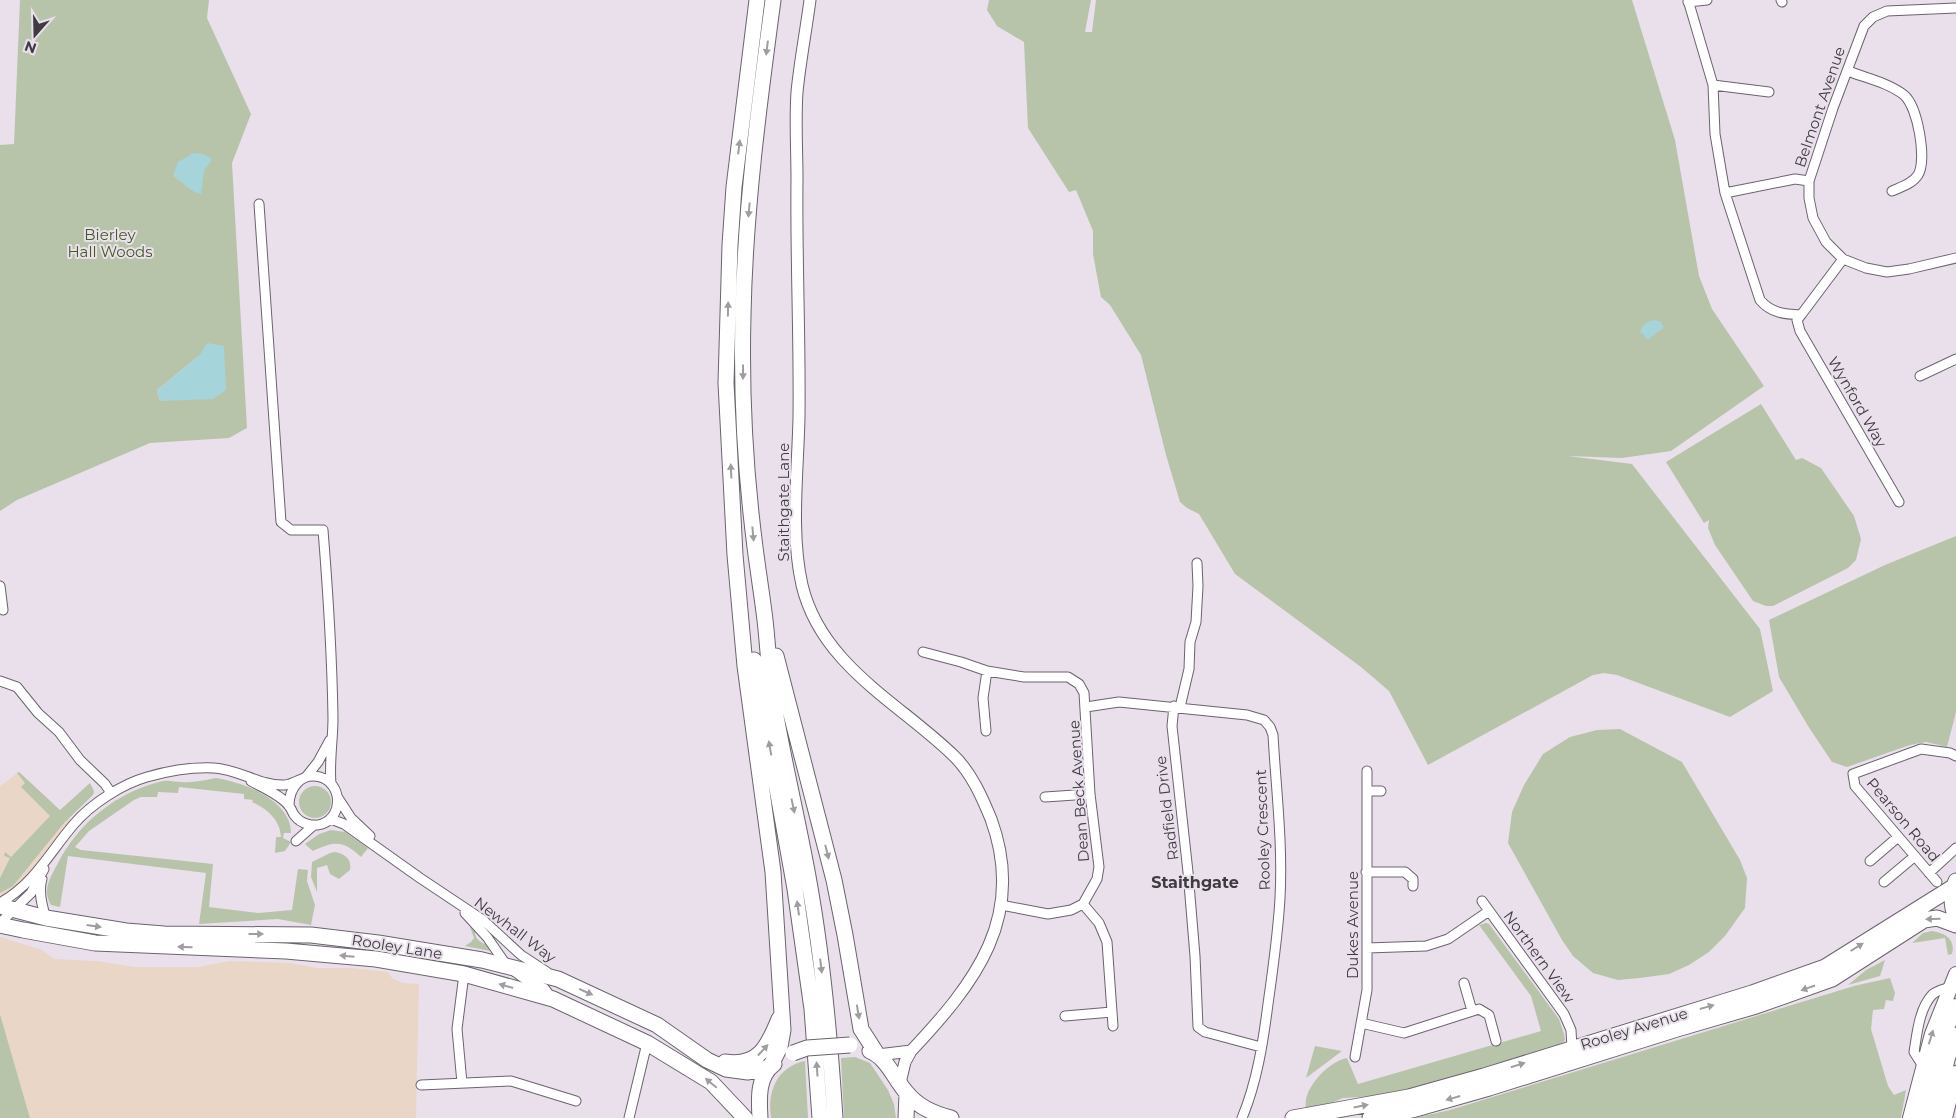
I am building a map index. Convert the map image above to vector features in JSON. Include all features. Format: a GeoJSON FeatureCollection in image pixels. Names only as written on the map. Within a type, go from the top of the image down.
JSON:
{"type":"FeatureCollection","features":[{"type":"Feature","properties":{"kind":"highway"},"geometry":{"type":"LineString","coordinates":[[757,0],[734,187],[730,245],[726,383],[735,555],[745,666],[773,872],[781,1016],[782,1038],[778,1054],[770,1066],[760,1091],[760,1118]]}},
{"type":"Feature","properties":{"kind":"highway"},"geometry":{"type":"LineString","coordinates":[[773,0],[750,190],[743,315],[746,454],[754,546],[765,619],[773,696],[809,881],[820,962],[832,1059],[835,1118]]}},
{"type":"Feature","properties":{"kind":"highway"},"geometry":{"type":"LineString","coordinates":[[735,555],[796,889],[812,1009],[820,1118]]}},
{"type":"Feature","properties":{"kind":"highway"},"geometry":{"type":"LineString","coordinates":[[765,619],[834,880],[846,935],[861,1029],[903,1089],[931,1111],[950,1118]]}},
{"type":"Feature","properties":{"kind":"highway"},"geometry":{"type":"LineString","coordinates":[[1955,883],[1952,904],[1956,918]]}},
{"type":"Feature","properties":{"kind":"highway","name":"Rooley Avenue"},"geometry":{"type":"LineString","coordinates":[[1293,1118],[1409,1097],[1484,1076],[1752,993],[1825,967],[1955,883]]}},
{"type":"Feature","properties":{"kind":"highway","name":"Rooley Lane"},"geometry":{"type":"LineString","coordinates":[[5,907],[46,918],[118,929],[164,934],[311,935],[378,943],[507,966],[558,979],[657,1025],[707,1060],[726,1069],[746,1073],[760,1071],[793,1053],[807,1048],[850,1045],[878,1054]]}},
{"type":"Feature","properties":{"kind":"highway","name":"Rooley Avenue"},"geometry":{"type":"LineString","coordinates":[[1370,1118],[1412,1110],[1489,1088],[1756,1006],[1832,979],[1924,920],[1936,918],[1956,925]]}},
{"type":"Feature","properties":{"kind":"highway","name":"Rooley Lane"},"geometry":{"type":"LineString","coordinates":[[0,924],[95,943],[313,954],[405,963],[464,974],[553,999],[647,1043],[711,1082],[745,1118]]}},
{"type":"Feature","properties":{"kind":"highway"},"geometry":{"type":"LineString","coordinates":[[687,1046],[726,1062],[747,1061],[757,1056],[768,1044],[781,1016]]}},
{"type":"Feature","properties":{"kind":"highway"},"geometry":{"type":"LineString","coordinates":[[903,1089],[906,1118]]}},
{"type":"Feature","properties":{"kind":"main road"},"geometry":{"type":"LineString","coordinates":[[1910,1118],[1932,1034],[1953,980]]}},
{"type":"Feature","properties":{"kind":"main road"},"geometry":{"type":"LineString","coordinates":[[1922,1118],[1937,1053],[1956,1006]]}},
{"type":"Feature","properties":{"kind":"main road"},"geometry":{"type":"LineString","coordinates":[[1933,1118],[1935,1104],[1956,1034]]}},
{"type":"Feature","properties":{"kind":"main road"},"geometry":{"type":"LineString","coordinates":[[1945,1118],[1956,1073]]}},
{"type":"Feature","properties":{"kind":"street","name":"Staithgate Lane"},"geometry":{"type":"LineString","coordinates":[[810,0],[797,94],[799,417],[796,530],[799,573],[811,613],[835,652],[862,679],[955,757],[981,793],[996,834],[1002,874],[1001,904],[993,937],[980,965],[954,1002],[911,1051],[905,1062],[903,1089]]}},
{"type":"Feature","properties":{"kind":"street"},"geometry":{"type":"LineString","coordinates":[[1707,0],[1688,1],[1714,85],[1715,134],[1725,193],[1760,300],[1766,308],[1780,313],[1801,315],[1843,259]]}},
{"type":"Feature","properties":{"kind":"street","name":"Belmont Avenue"},"geometry":{"type":"LineString","coordinates":[[1956,8],[1887,11],[1873,17],[1864,26],[1833,108],[1809,181],[1808,198],[1813,218],[1826,242],[1843,259],[1866,268],[1886,272],[1909,269],[1956,258]]}},
{"type":"Feature","properties":{"kind":"street"},"geometry":{"type":"LineString","coordinates":[[1848,71],[1883,84],[1905,96],[1914,109],[1922,165],[1918,176],[1909,184],[1892,191]]}},
{"type":"Feature","properties":{"kind":"street"},"geometry":{"type":"LineString","coordinates":[[1714,85],[1769,92]]}},
{"type":"Feature","properties":{"kind":"street"},"geometry":{"type":"LineString","coordinates":[[1725,193],[1794,179],[1809,181]]}},
{"type":"Feature","properties":{"kind":"street"},"geometry":{"type":"LineString","coordinates":[[259,204],[281,522],[291,530],[323,530],[331,654],[333,736],[330,766],[331,784]]}},
{"type":"Feature","properties":{"kind":"street","name":"Wynford Way"},"geometry":{"type":"LineString","coordinates":[[1801,315],[1797,320],[1800,331],[1899,502]]}},
{"type":"Feature","properties":{"kind":"street"},"geometry":{"type":"LineString","coordinates":[[1920,376],[1956,359]]}},
{"type":"Feature","properties":{"kind":"street","name":"Radfield Drive"},"geometry":{"type":"LineString","coordinates":[[1197,563],[1196,622],[1190,642],[1190,669],[1172,726],[1188,872],[1195,956],[1198,1027],[1205,1032],[1261,1047]]}},
{"type":"Feature","properties":{"kind":"street"},"geometry":{"type":"LineString","coordinates":[[0,586],[4,610]]}},
{"type":"Feature","properties":{"kind":"street","name":"Dean Beck Avenue"},"geometry":{"type":"LineString","coordinates":[[922,652],[987,671],[1024,676],[1068,677],[1079,684],[1084,693],[1086,707],[1090,794],[1098,867],[1097,879],[1084,904]]}},
{"type":"Feature","properties":{"kind":"street"},"geometry":{"type":"LineString","coordinates":[[986,731],[983,698],[987,671]]}},
{"type":"Feature","properties":{"kind":"street"},"geometry":{"type":"LineString","coordinates":[[0,681],[17,687],[38,713],[59,732],[80,760],[105,784],[110,794]]}},
{"type":"Feature","properties":{"kind":"street","name":"Rooley Crescent"},"geometry":{"type":"LineString","coordinates":[[1086,707],[1119,702],[1177,707],[1255,716],[1264,720],[1270,727],[1273,735],[1280,833],[1280,897],[1275,958],[1261,1047],[1257,1070],[1242,1118]]}},
{"type":"Feature","properties":{"kind":"street"},"geometry":{"type":"LineString","coordinates":[[333,736],[318,762],[293,787],[289,796],[293,815],[306,824],[314,825],[323,824],[331,819],[336,811],[338,798]]}},
{"type":"Feature","properties":{"kind":"street","name":"Pearson Road"},"geometry":{"type":"LineString","coordinates":[[1937,882],[1855,786],[1853,774],[1921,749],[1950,753],[1956,756]]}},
{"type":"Feature","properties":{"kind":"street"},"geometry":{"type":"LineString","coordinates":[[0,924],[5,907],[48,860],[74,824],[88,810],[110,794],[145,777],[187,769],[214,768],[227,770],[271,784],[285,785],[304,778],[318,777],[331,784]]}},
{"type":"Feature","properties":{"kind":"street"},"geometry":{"type":"LineString","coordinates":[[227,770],[274,794],[290,806]]}},
{"type":"Feature","properties":{"kind":"street","name":"Dukes Avenue"},"geometry":{"type":"LineString","coordinates":[[1355,1057],[1367,990],[1367,771]]}},
{"type":"Feature","properties":{"kind":"street","name":"Newhall Way"},"geometry":{"type":"LineString","coordinates":[[331,784],[352,818],[406,868]]}},
{"type":"Feature","properties":{"kind":"street"},"geometry":{"type":"LineString","coordinates":[[1367,791],[1381,791]]}},
{"type":"Feature","properties":{"kind":"street"},"geometry":{"type":"LineString","coordinates":[[1044,797],[1090,794]]}},
{"type":"Feature","properties":{"kind":"street","name":"Newhall Way"},"geometry":{"type":"LineString","coordinates":[[331,819],[344,824],[483,920],[521,955],[558,979]]}},
{"type":"Feature","properties":{"kind":"street"},"geometry":{"type":"LineString","coordinates":[[298,820],[296,841],[314,825]]}},
{"type":"Feature","properties":{"kind":"street"},"geometry":{"type":"LineString","coordinates":[[1870,860],[1898,837]]}},
{"type":"Feature","properties":{"kind":"street"},"geometry":{"type":"LineString","coordinates":[[1929,873],[1956,848]]}},
{"type":"Feature","properties":{"kind":"street"},"geometry":{"type":"LineString","coordinates":[[1884,882],[1915,856]]}},
{"type":"Feature","properties":{"kind":"street"},"geometry":{"type":"LineString","coordinates":[[5,907],[32,893],[48,860]]}},
{"type":"Feature","properties":{"kind":"street"},"geometry":{"type":"LineString","coordinates":[[46,918],[41,900],[40,885],[48,860]]}},
{"type":"Feature","properties":{"kind":"street"},"geometry":{"type":"LineString","coordinates":[[1366,872],[1405,872],[1413,879],[1413,886]]}},
{"type":"Feature","properties":{"kind":"street","name":"Northern View"},"geometry":{"type":"LineString","coordinates":[[1482,901],[1564,1014],[1571,1030],[1572,1048]]}},
{"type":"Feature","properties":{"kind":"street","name":"Newhall Way"},"geometry":{"type":"LineString","coordinates":[[455,902],[487,937],[507,966],[526,980],[544,988],[553,999]]}},
{"type":"Feature","properties":{"kind":"street"},"geometry":{"type":"LineString","coordinates":[[1001,904],[1048,914],[1071,910],[1084,904],[1099,923],[1106,942],[1113,1026]]}},
{"type":"Feature","properties":{"kind":"street","name":"Northern View"},"geometry":{"type":"LineString","coordinates":[[1367,948],[1426,946],[1438,943],[1457,934],[1489,912]]}},
{"type":"Feature","properties":{"kind":"street"},"geometry":{"type":"LineString","coordinates":[[462,1083],[457,1029],[464,974]]}},
{"type":"Feature","properties":{"kind":"street"},"geometry":{"type":"LineString","coordinates":[[1464,983],[1472,1011]]}},
{"type":"Feature","properties":{"kind":"street"},"geometry":{"type":"LineString","coordinates":[[1361,1023],[1404,1033],[1479,1009],[1489,1015],[1496,1040]]}},
{"type":"Feature","properties":{"kind":"street"},"geometry":{"type":"LineString","coordinates":[[1065,1016],[1112,1012]]}},
{"type":"Feature","properties":{"kind":"street"},"geometry":{"type":"LineString","coordinates":[[629,1118],[647,1043]]}},
{"type":"Feature","properties":{"kind":"street"},"geometry":{"type":"LineString","coordinates":[[878,1054],[911,1051]]}},
{"type":"Feature","properties":{"kind":"street"},"geometry":{"type":"LineString","coordinates":[[421,1085],[511,1081],[576,1101]]}},
{"type":"Feature","properties":{"kind":"shaded area"},"geometry":{"type":"Polygon","coordinates":[[[19,772],[74,824],[48,860],[0,903],[0,786],[19,772]]]}},
{"type":"Feature","properties":{"kind":"shaded area"},"geometry":{"type":"Polygon","coordinates":[[[0,937],[42,950],[54,959],[97,961],[134,967],[198,967],[230,961],[290,963],[316,968],[351,968],[388,972],[392,978],[403,983],[419,984],[416,1118],[30,1118],[0,1014],[0,937]]]}},
{"type":"Feature","properties":{"kind":"green space","name":"Bierley Hall Woods"},"geometry":{"type":"Polygon","coordinates":[[[20,0],[209,0],[207,18],[251,114],[232,163],[247,428],[229,438],[150,443],[17,500],[0,511],[0,145],[14,144],[20,0]],[[200,355],[157,390],[160,401],[200,355]]]}},
{"type":"Feature","properties":{"kind":"green space"},"geometry":{"type":"Polygon","coordinates":[[[989,0],[1091,0],[1085,32],[1092,32],[1096,0],[1632,0],[1675,140],[1699,276],[1712,309],[1764,386],[1671,451],[1622,458],[1568,456],[1632,464],[1760,629],[1773,691],[1730,717],[1617,675],[1604,673],[1593,675],[1428,765],[1389,691],[1361,667],[1235,574],[1199,514],[1180,502],[1141,355],[1110,305],[1101,297],[1093,254],[1093,231],[1076,190],[1069,192],[1028,128],[1024,42],[997,26],[987,10],[989,0]]]}},
{"type":"Feature","properties":{"kind":"green space"},"geometry":{"type":"Polygon","coordinates":[[[1761,404],[1796,460],[1802,458],[1821,468],[1854,516],[1861,539],[1856,560],[1848,568],[1773,606],[1766,606],[1753,601],[1715,545],[1708,528],[1709,520],[1704,523],[1666,462],[1761,404]]]}},
{"type":"Feature","properties":{"kind":"green space"},"geometry":{"type":"Polygon","coordinates":[[[1956,536],[1956,712],[1947,747],[1926,742],[1910,745],[1847,767],[1832,762],[1779,677],[1769,620],[1885,565],[1956,536]]]}},
{"type":"Feature","properties":{"kind":"green space"},"geometry":{"type":"Polygon","coordinates":[[[1620,729],[1682,762],[1740,860],[1747,878],[1745,908],[1725,936],[1709,952],[1689,965],[1669,974],[1618,980],[1593,973],[1573,956],[1562,940],[1508,843],[1512,812],[1524,785],[1543,754],[1570,737],[1597,730],[1620,729]]]}},
{"type":"Feature","properties":{"kind":"green space"},"geometry":{"type":"Polygon","coordinates":[[[19,772],[60,810],[90,783],[94,791],[93,795],[64,823],[13,886],[0,893],[0,878],[10,858],[4,856],[5,852],[11,857],[50,816],[21,787],[25,783],[17,773],[19,772]]]}},
{"type":"Feature","properties":{"kind":"green space"},"geometry":{"type":"Polygon","coordinates":[[[216,778],[252,788],[274,802],[283,811],[289,821],[291,833],[284,833],[283,838],[291,842],[285,851],[275,853],[276,837],[281,837],[278,825],[272,815],[252,802],[253,800],[244,799],[244,794],[179,787],[178,793],[158,792],[157,797],[141,797],[134,800],[89,831],[75,847],[81,850],[213,864],[209,907],[258,913],[292,910],[298,869],[308,870],[307,881],[315,905],[311,925],[278,919],[199,924],[206,873],[68,856],[60,907],[51,905],[48,900],[47,889],[52,875],[76,836],[100,811],[130,793],[163,781],[190,782],[216,778]]]}},
{"type":"Feature","properties":{"kind":"green space"},"geometry":{"type":"Polygon","coordinates":[[[315,786],[321,787],[326,791],[330,796],[330,808],[326,813],[321,817],[315,818],[309,817],[304,813],[300,808],[299,802],[300,796],[304,791],[309,787],[315,786]]]}},
{"type":"Feature","properties":{"kind":"green space"},"geometry":{"type":"Polygon","coordinates":[[[331,830],[345,832],[368,848],[361,857],[349,847],[343,845],[327,845],[313,851],[305,844],[319,834],[331,830]]]}},
{"type":"Feature","properties":{"kind":"green space"},"geometry":{"type":"Polygon","coordinates":[[[335,852],[342,854],[349,860],[350,870],[339,879],[330,874],[327,865],[317,868],[317,892],[311,877],[312,862],[335,852]]]}},
{"type":"Feature","properties":{"kind":"green space"},"geometry":{"type":"Polygon","coordinates":[[[1489,924],[1559,1019],[1565,1040],[1562,1043],[1442,1081],[1376,1096],[1343,1098],[1324,1106],[1306,1108],[1308,1093],[1312,1085],[1325,1070],[1340,1060],[1347,1058],[1358,1084],[1541,1031],[1531,996],[1479,925],[1489,924]]]}},
{"type":"Feature","properties":{"kind":"green space"},"geometry":{"type":"Polygon","coordinates":[[[470,927],[475,931],[478,940],[486,944],[490,951],[465,946],[474,938],[470,927]]]}},
{"type":"Feature","properties":{"kind":"green space"},"geometry":{"type":"Polygon","coordinates":[[[1932,931],[1945,935],[1951,941],[1952,954],[1948,955],[1945,938],[1912,943],[1923,933],[1932,931]]]}},
{"type":"Feature","properties":{"kind":"green space"},"geometry":{"type":"Polygon","coordinates":[[[1885,960],[1880,976],[1848,985],[1866,970],[1885,960]]]}},
{"type":"Feature","properties":{"kind":"green space"},"geometry":{"type":"Polygon","coordinates":[[[1890,978],[1895,993],[1893,1001],[1886,1000],[1884,1009],[1873,1010],[1871,1029],[1888,1086],[1894,1095],[1906,1090],[1901,1118],[1414,1118],[1450,1110],[1854,986],[1890,978]]]}},
{"type":"Feature","properties":{"kind":"green space"},"geometry":{"type":"Polygon","coordinates":[[[0,1014],[30,1118],[0,1118],[0,1014]]]}},
{"type":"Feature","properties":{"kind":"green space"},"geometry":{"type":"Polygon","coordinates":[[[1315,1046],[1342,1051],[1306,1078],[1315,1046]]]}},
{"type":"Feature","properties":{"kind":"green space"},"geometry":{"type":"Polygon","coordinates":[[[855,1057],[870,1063],[888,1090],[894,1104],[896,1118],[844,1118],[841,1058],[855,1057]]]}},
{"type":"Feature","properties":{"kind":"green space"},"geometry":{"type":"Polygon","coordinates":[[[805,1061],[808,1118],[771,1118],[771,1099],[776,1082],[787,1069],[805,1061]]]}},
{"type":"Feature","properties":{"kind":"water"},"geometry":{"type":"Polygon","coordinates":[[[194,153],[203,154],[212,159],[204,171],[201,194],[190,189],[173,176],[178,162],[194,153]]]}},
{"type":"Feature","properties":{"kind":"water"},"geometry":{"type":"Polygon","coordinates":[[[1654,320],[1661,322],[1664,327],[1649,339],[1646,338],[1640,333],[1641,330],[1645,324],[1654,320]]]}},
{"type":"Feature","properties":{"kind":"water"},"geometry":{"type":"Polygon","coordinates":[[[207,343],[224,346],[226,390],[213,399],[160,401],[157,390],[200,355],[207,343]]]}},
{"type":"Feature","properties":{"kind":"district","name":"Staithgate"},"geometry":{"type":"Point","coordinates":[1195,882]}}]}
